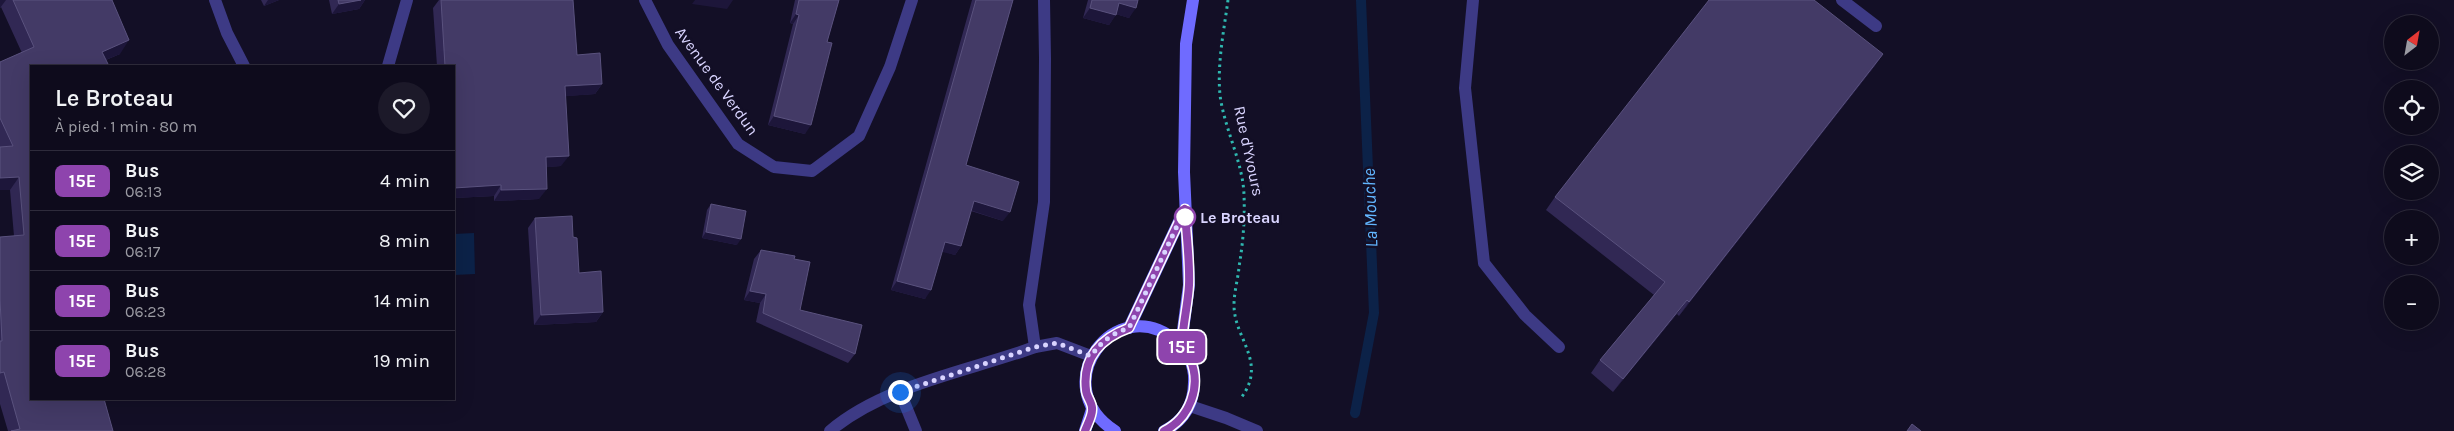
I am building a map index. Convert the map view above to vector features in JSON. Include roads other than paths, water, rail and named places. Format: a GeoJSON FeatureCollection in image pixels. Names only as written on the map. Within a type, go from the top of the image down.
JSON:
{"type":"FeatureCollection","features":[{"type":"Feature","properties":{"kind":"main road"},"geometry":{"type":"LineString","coordinates":[[1181,345],[1189,285],[1185,209],[1186,44],[1193,0]]}},
{"type":"Feature","properties":{"kind":"main road"},"geometry":{"type":"LineString","coordinates":[[1129,328],[1185,209]]}},
{"type":"Feature","properties":{"kind":"main road"},"geometry":{"type":"LineString","coordinates":[[1116,431],[1103,423],[1092,409],[1086,392],[1085,374],[1091,356],[1107,338],[1129,328],[1143,326],[1171,336],[1181,345],[1190,359],[1195,375],[1194,391],[1190,406],[1180,420],[1164,431]]}},
{"type":"Feature","properties":{"kind":"main road"},"geometry":{"type":"LineString","coordinates":[[1085,431],[1092,409]]}},
{"type":"Feature","properties":{"kind":"street"},"geometry":{"type":"LineString","coordinates":[[214,0],[227,33],[243,65]]}},
{"type":"Feature","properties":{"kind":"street"},"geometry":{"type":"LineString","coordinates":[[388,65],[407,0]]}},
{"type":"Feature","properties":{"kind":"street","name":"Avenue de Verdun"},"geometry":{"type":"LineString","coordinates":[[645,0],[668,45],[738,144],[774,167],[812,171],[859,136],[890,67],[912,0]]}},
{"type":"Feature","properties":{"kind":"street"},"geometry":{"type":"LineString","coordinates":[[1035,347],[1029,305],[1044,202],[1046,58],[1044,0]]}},
{"type":"Feature","properties":{"kind":"street"},"geometry":{"type":"LineString","coordinates":[[1473,0],[1465,88],[1484,262],[1525,315],[1559,347]]}},
{"type":"Feature","properties":{"kind":"street"},"geometry":{"type":"LineString","coordinates":[[1842,0],[1876,26]]}},
{"type":"Feature","properties":{"kind":"street"},"geometry":{"type":"LineString","coordinates":[[830,431],[842,421],[900,392],[1035,347],[1057,343],[1091,356]]}},
{"type":"Feature","properties":{"kind":"street"},"geometry":{"type":"LineString","coordinates":[[900,392],[916,431]]}},
{"type":"Feature","properties":{"kind":"street"},"geometry":{"type":"LineString","coordinates":[[1190,406],[1257,431]]}},
{"type":"Feature","properties":{"kind":"water"},"geometry":{"type":"Polygon","coordinates":[[[474,233],[475,274],[455,275],[455,234],[474,233]]]}},
{"type":"Feature","properties":{"kind":"waterway","name":"La Mouche"},"geometry":{"type":"LineString","coordinates":[[1355,413],[1374,313],[1361,0]]}},
{"type":"Feature","properties":{"kind":"place","name":"Le Broteau"},"geometry":{"type":"Point","coordinates":[1185,217]}}]}
